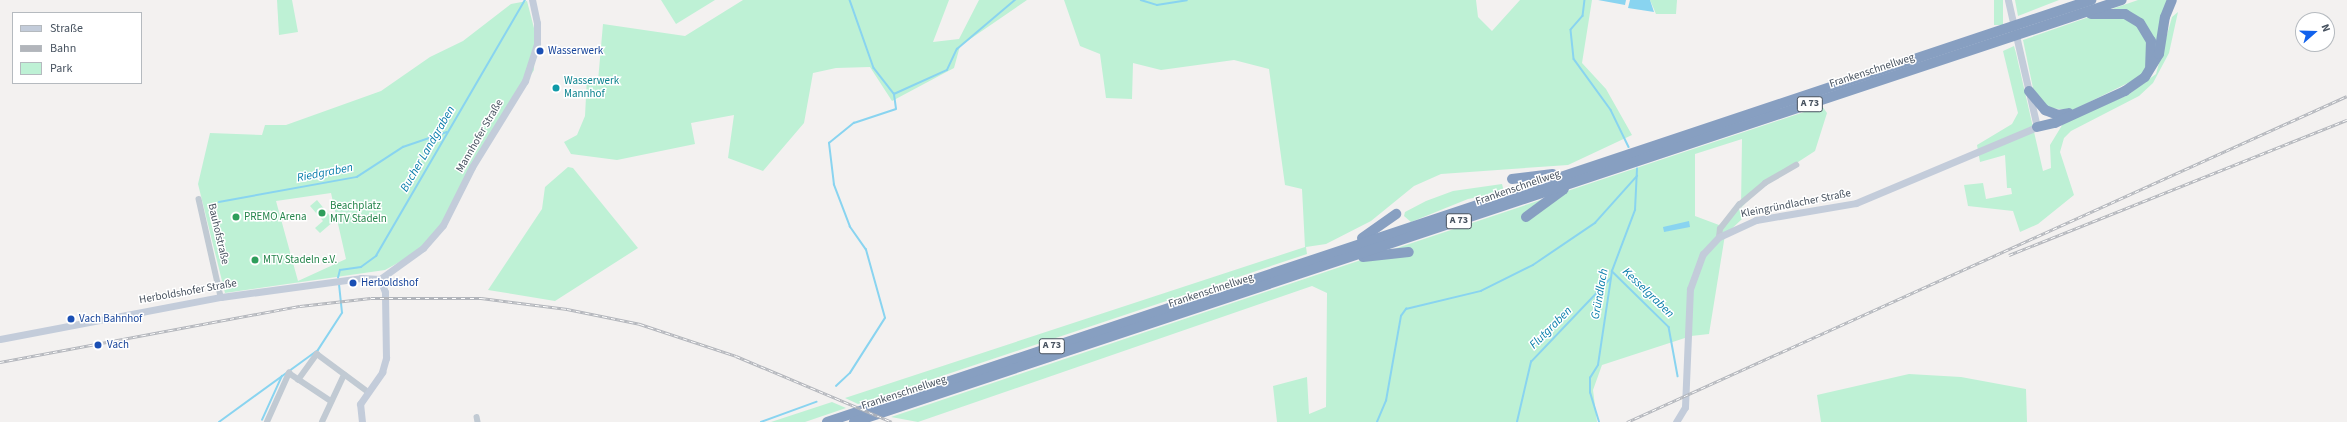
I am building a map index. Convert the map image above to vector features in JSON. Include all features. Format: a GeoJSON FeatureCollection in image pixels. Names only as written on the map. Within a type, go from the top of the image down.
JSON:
{"type":"FeatureCollection","features":[{"type":"Feature","properties":{"kind":"highway","name":"Frankenschnellweg"},"geometry":{"type":"LineString","coordinates":[[1580,175],[2122,0]]}},
{"type":"Feature","properties":{"kind":"highway"},"geometry":{"type":"LineString","coordinates":[[2037,126],[2124,91],[2147,74],[2159,54],[2165,17],[2172,0]]}},
{"type":"Feature","properties":{"kind":"highway","name":"Frankenschnellweg"},"geometry":{"type":"LineString","coordinates":[[827,422],[1340,255],[1580,175],[2088,1]]}},
{"type":"Feature","properties":{"kind":"highway"},"geometry":{"type":"LineString","coordinates":[[2075,16],[2125,14],[2140,23],[2148,33],[2152,49],[2147,74]]}},
{"type":"Feature","properties":{"kind":"highway"},"geometry":{"type":"LineString","coordinates":[[2029,91],[2045,110],[2058,115]]}},
{"type":"Feature","properties":{"kind":"highway"},"geometry":{"type":"LineString","coordinates":[[2037,126],[2058,115],[2075,112]]}},
{"type":"Feature","properties":{"kind":"highway"},"geometry":{"type":"LineString","coordinates":[[1512,179],[1580,175]]}},
{"type":"Feature","properties":{"kind":"highway"},"geometry":{"type":"LineString","coordinates":[[1526,217],[1580,175]]}},
{"type":"Feature","properties":{"kind":"highway"},"geometry":{"type":"LineString","coordinates":[[1340,255],[1396,214]]}},
{"type":"Feature","properties":{"kind":"highway"},"geometry":{"type":"LineString","coordinates":[[1340,255],[1409,252]]}},
{"type":"Feature","properties":{"kind":"highway","name":"Frankenschnellweg"},"geometry":{"type":"LineString","coordinates":[[854,422],[1340,255]]}},
{"type":"Feature","properties":{"kind":"street"},"geometry":{"type":"LineString","coordinates":[[2008,0],[2037,126]]}},
{"type":"Feature","properties":{"kind":"street","name":"Mannhofer Straße"},"geometry":{"type":"LineString","coordinates":[[380,279],[423,248],[443,225],[472,167],[525,81],[537,44],[532,1]]}},
{"type":"Feature","properties":{"kind":"street","name":"Kleingründlacher Straße"},"geometry":{"type":"LineString","coordinates":[[1676,422],[1685,407],[1690,290],[1703,254],[1719,237],[1756,220],[1856,203],[2037,126]]}},
{"type":"Feature","properties":{"kind":"street"},"geometry":{"type":"LineString","coordinates":[[1719,237],[1720,228],[1740,205],[1765,183],[1796,165]]}},
{"type":"Feature","properties":{"kind":"street","name":"Bauhofstraße"},"geometry":{"type":"LineString","coordinates":[[199,199],[221,298]]}},
{"type":"Feature","properties":{"kind":"street"},"geometry":{"type":"LineString","coordinates":[[362,422],[360,404],[367,391],[382,372],[386,358],[385,292],[380,279]]}},
{"type":"Feature","properties":{"kind":"street","name":"Herboldshofer Straße"},"geometry":{"type":"LineString","coordinates":[[0,339],[221,298],[335,281],[380,279]]}},
{"type":"Feature","properties":{"kind":"street"},"geometry":{"type":"LineString","coordinates":[[298,380],[317,354],[367,391]]}},
{"type":"Feature","properties":{"kind":"street"},"geometry":{"type":"LineString","coordinates":[[267,422],[289,373],[331,401]]}},
{"type":"Feature","properties":{"kind":"street"},"geometry":{"type":"LineString","coordinates":[[322,422],[344,375]]}},
{"type":"Feature","properties":{"kind":"green space"},"geometry":{"type":"Polygon","coordinates":[[[277,0],[292,0],[298,32],[279,35],[277,0]]]}},
{"type":"Feature","properties":{"kind":"green space"},"geometry":{"type":"Polygon","coordinates":[[[661,0],[715,0],[676,24],[661,0]]]}},
{"type":"Feature","properties":{"kind":"green space"},"geometry":{"type":"Polygon","coordinates":[[[743,0],[949,0],[933,42],[959,39],[979,0],[1027,0],[960,46],[954,68],[892,101],[870,67],[836,68],[813,73],[804,123],[763,171],[728,158],[734,115],[691,123],[695,144],[617,160],[571,154],[564,142],[577,135],[585,116],[587,77],[598,81],[603,24],[685,36],[743,0]]]}},
{"type":"Feature","properties":{"kind":"green space"},"geometry":{"type":"Polygon","coordinates":[[[1064,0],[1476,0],[1478,17],[1492,31],[1520,0],[1592,0],[1582,63],[1606,89],[1632,135],[1568,165],[1441,174],[1414,186],[1371,221],[1326,244],[1306,247],[1307,254],[858,404],[845,398],[1305,247],[1302,189],[1285,185],[1269,69],[1234,60],[1161,70],[1133,63],[1132,99],[1106,98],[1100,54],[1080,46],[1064,0]]]}},
{"type":"Feature","properties":{"kind":"green space"},"geometry":{"type":"Polygon","coordinates":[[[1650,0],[1677,0],[1676,14],[1656,14],[1650,0]]]}},
{"type":"Feature","properties":{"kind":"green space"},"geometry":{"type":"Polygon","coordinates":[[[1994,0],[2003,0],[2003,25],[1994,25],[1994,0]]]}},
{"type":"Feature","properties":{"kind":"green space"},"geometry":{"type":"Polygon","coordinates":[[[2015,0],[2059,0],[2018,16],[2015,0]]]}},
{"type":"Feature","properties":{"kind":"green space"},"geometry":{"type":"Polygon","coordinates":[[[2138,0],[2169,0],[2156,60],[2138,78],[2073,110],[2047,108],[2033,88],[2023,40],[2138,0]]]}},
{"type":"Feature","properties":{"kind":"green space"},"geometry":{"type":"Polygon","coordinates":[[[527,1],[535,32],[534,70],[478,158],[456,205],[423,249],[385,270],[225,293],[198,184],[210,133],[262,135],[265,125],[286,125],[381,91],[430,57],[463,41],[511,4],[527,1]],[[331,193],[276,201],[298,281],[346,259],[331,193]]]}},
{"type":"Feature","properties":{"kind":"green space"},"geometry":{"type":"Polygon","coordinates":[[[2178,12],[2169,53],[2153,83],[2139,96],[2071,131],[2064,138],[2060,152],[2074,195],[2038,224],[2020,232],[2013,211],[1968,206],[1964,185],[1983,183],[1986,199],[2012,194],[2011,188],[2007,188],[2005,155],[1980,162],[1977,145],[2012,124],[2018,113],[2003,51],[2014,46],[2043,171],[2051,168],[2050,145],[2064,122],[2128,95],[2156,74],[2172,17],[2178,12]]]}},
{"type":"Feature","properties":{"kind":"green space"},"geometry":{"type":"Polygon","coordinates":[[[1822,106],[1827,113],[1815,151],[1761,186],[1741,208],[1742,219],[1725,235],[1709,334],[1691,336],[1602,365],[1593,390],[1597,422],[1277,422],[1273,386],[1307,377],[1309,414],[1326,407],[1327,293],[1312,286],[918,422],[891,417],[1822,106]],[[1742,139],[1695,154],[1695,216],[1719,225],[1741,208],[1742,139]]]}},
{"type":"Feature","properties":{"kind":"green space"},"geometry":{"type":"Polygon","coordinates":[[[568,167],[573,168],[638,248],[555,301],[488,290],[542,209],[545,187],[568,167]]]}},
{"type":"Feature","properties":{"kind":"green space"},"geometry":{"type":"Polygon","coordinates":[[[1502,184],[1504,192],[1468,199],[1411,222],[1404,216],[1405,212],[1426,201],[1453,191],[1502,184]]]}},
{"type":"Feature","properties":{"kind":"green space","name":"Beachplatz MTV Stadeln"},"geometry":{"type":"Polygon","coordinates":[[[317,200],[334,221],[320,233],[315,228],[323,221],[310,206],[317,200]]]}},
{"type":"Feature","properties":{"kind":"green space"},"geometry":{"type":"Polygon","coordinates":[[[1909,374],[1961,377],[2026,389],[2027,422],[1821,422],[1817,395],[1909,374]]]}},
{"type":"Feature","properties":{"kind":"green space"},"geometry":{"type":"Polygon","coordinates":[[[832,402],[846,408],[805,422],[771,422],[832,402]]]}},
{"type":"Feature","properties":{"kind":"water"},"geometry":{"type":"Polygon","coordinates":[[[1598,0],[1626,0],[1625,5],[1598,0]]]}},
{"type":"Feature","properties":{"kind":"water"},"geometry":{"type":"Polygon","coordinates":[[[1630,0],[1650,0],[1654,12],[1628,8],[1630,0]]]}},
{"type":"Feature","properties":{"kind":"water"},"geometry":{"type":"Polygon","coordinates":[[[1689,221],[1690,227],[1664,232],[1663,227],[1689,221]]]}},
{"type":"Feature","properties":{"kind":"waterway","name":"Bucher Landgraben"},"geometry":{"type":"LineString","coordinates":[[338,278],[340,270],[361,267],[376,256],[525,0]]}},
{"type":"Feature","properties":{"kind":"waterway","name":"Bucher Landgraben"},"geometry":{"type":"LineString","coordinates":[[850,0],[874,68],[894,94],[947,70],[957,49],[1015,0]]}},
{"type":"Feature","properties":{"kind":"waterway","name":"Bucher Landgraben"},"geometry":{"type":"LineString","coordinates":[[1141,0],[1157,5],[1187,0]]}},
{"type":"Feature","properties":{"kind":"waterway","name":"Gründlach"},"geometry":{"type":"LineString","coordinates":[[1585,0],[1583,16],[1571,30],[1574,59],[1611,110],[1629,147]]}},
{"type":"Feature","properties":{"kind":"waterway"},"geometry":{"type":"LineString","coordinates":[[836,386],[850,373],[885,318],[866,250],[850,227],[834,185],[829,143],[854,123],[896,109],[894,94]]}},
{"type":"Feature","properties":{"kind":"waterway","name":"Riedgraben"},"geometry":{"type":"LineString","coordinates":[[219,202],[357,177],[403,147],[447,132]]}},
{"type":"Feature","properties":{"kind":"waterway","name":"Gründlach"},"geometry":{"type":"LineString","coordinates":[[1599,422],[1590,393],[1590,378],[1598,365],[1612,271],[1635,210],[1637,169]]}},
{"type":"Feature","properties":{"kind":"waterway"},"geometry":{"type":"LineString","coordinates":[[1377,422],[1386,401],[1401,316],[1406,309],[1481,291],[1533,265],[1595,223],[1637,176]]}},
{"type":"Feature","properties":{"kind":"waterway","name":"Kesselgraben"},"geometry":{"type":"LineString","coordinates":[[1612,271],[1669,327],[1678,376]]}},
{"type":"Feature","properties":{"kind":"waterway","name":"Flutgraben"},"geometry":{"type":"LineString","coordinates":[[1517,422],[1531,362],[1610,279]]}},
{"type":"Feature","properties":{"kind":"waterway","name":"Bucher Landgraben"},"geometry":{"type":"LineString","coordinates":[[219,422],[318,350],[342,313],[339,284]]}},
{"type":"Feature","properties":{"kind":"waterway"},"geometry":{"type":"LineString","coordinates":[[262,420],[282,376]]}},
{"type":"Feature","properties":{"kind":"waterway"},"geometry":{"type":"LineString","coordinates":[[761,422],[816,402]]}},
{"type":"Feature","properties":{"kind":"railway"},"geometry":{"type":"LineString","coordinates":[[1627,422],[2347,96]]}},
{"type":"Feature","properties":{"kind":"railway"},"geometry":{"type":"LineString","coordinates":[[2009,255],[2347,120]]}},
{"type":"Feature","properties":{"kind":"railway"},"geometry":{"type":"LineString","coordinates":[[0,362],[300,306],[371,298],[481,298],[567,309],[640,324],[736,356],[892,422]]}},
{"type":"Feature","properties":{"kind":"place","name":"Wasserwerk"},"geometry":{"type":"Point","coordinates":[540,51]}},
{"type":"Feature","properties":{"kind":"place","name":"Wasserwerk Mannhof"},"geometry":{"type":"Point","coordinates":[556,88]}},
{"type":"Feature","properties":{"kind":"place","name":"Beachplatz MTV Stadeln"},"geometry":{"type":"Point","coordinates":[322,213]}},
{"type":"Feature","properties":{"kind":"place","name":"PREMO Arena"},"geometry":{"type":"Point","coordinates":[236,217]}},
{"type":"Feature","properties":{"kind":"place","name":"MTV Stadeln e.V."},"geometry":{"type":"Point","coordinates":[255,260]}},
{"type":"Feature","properties":{"kind":"place","name":"Herboldshof"},"geometry":{"type":"Point","coordinates":[353,283]}},
{"type":"Feature","properties":{"kind":"place","name":"Vach Bahnhof"},"geometry":{"type":"Point","coordinates":[71,319]}},
{"type":"Feature","properties":{"kind":"place","name":"Vach"},"geometry":{"type":"Point","coordinates":[98,345]}}]}
